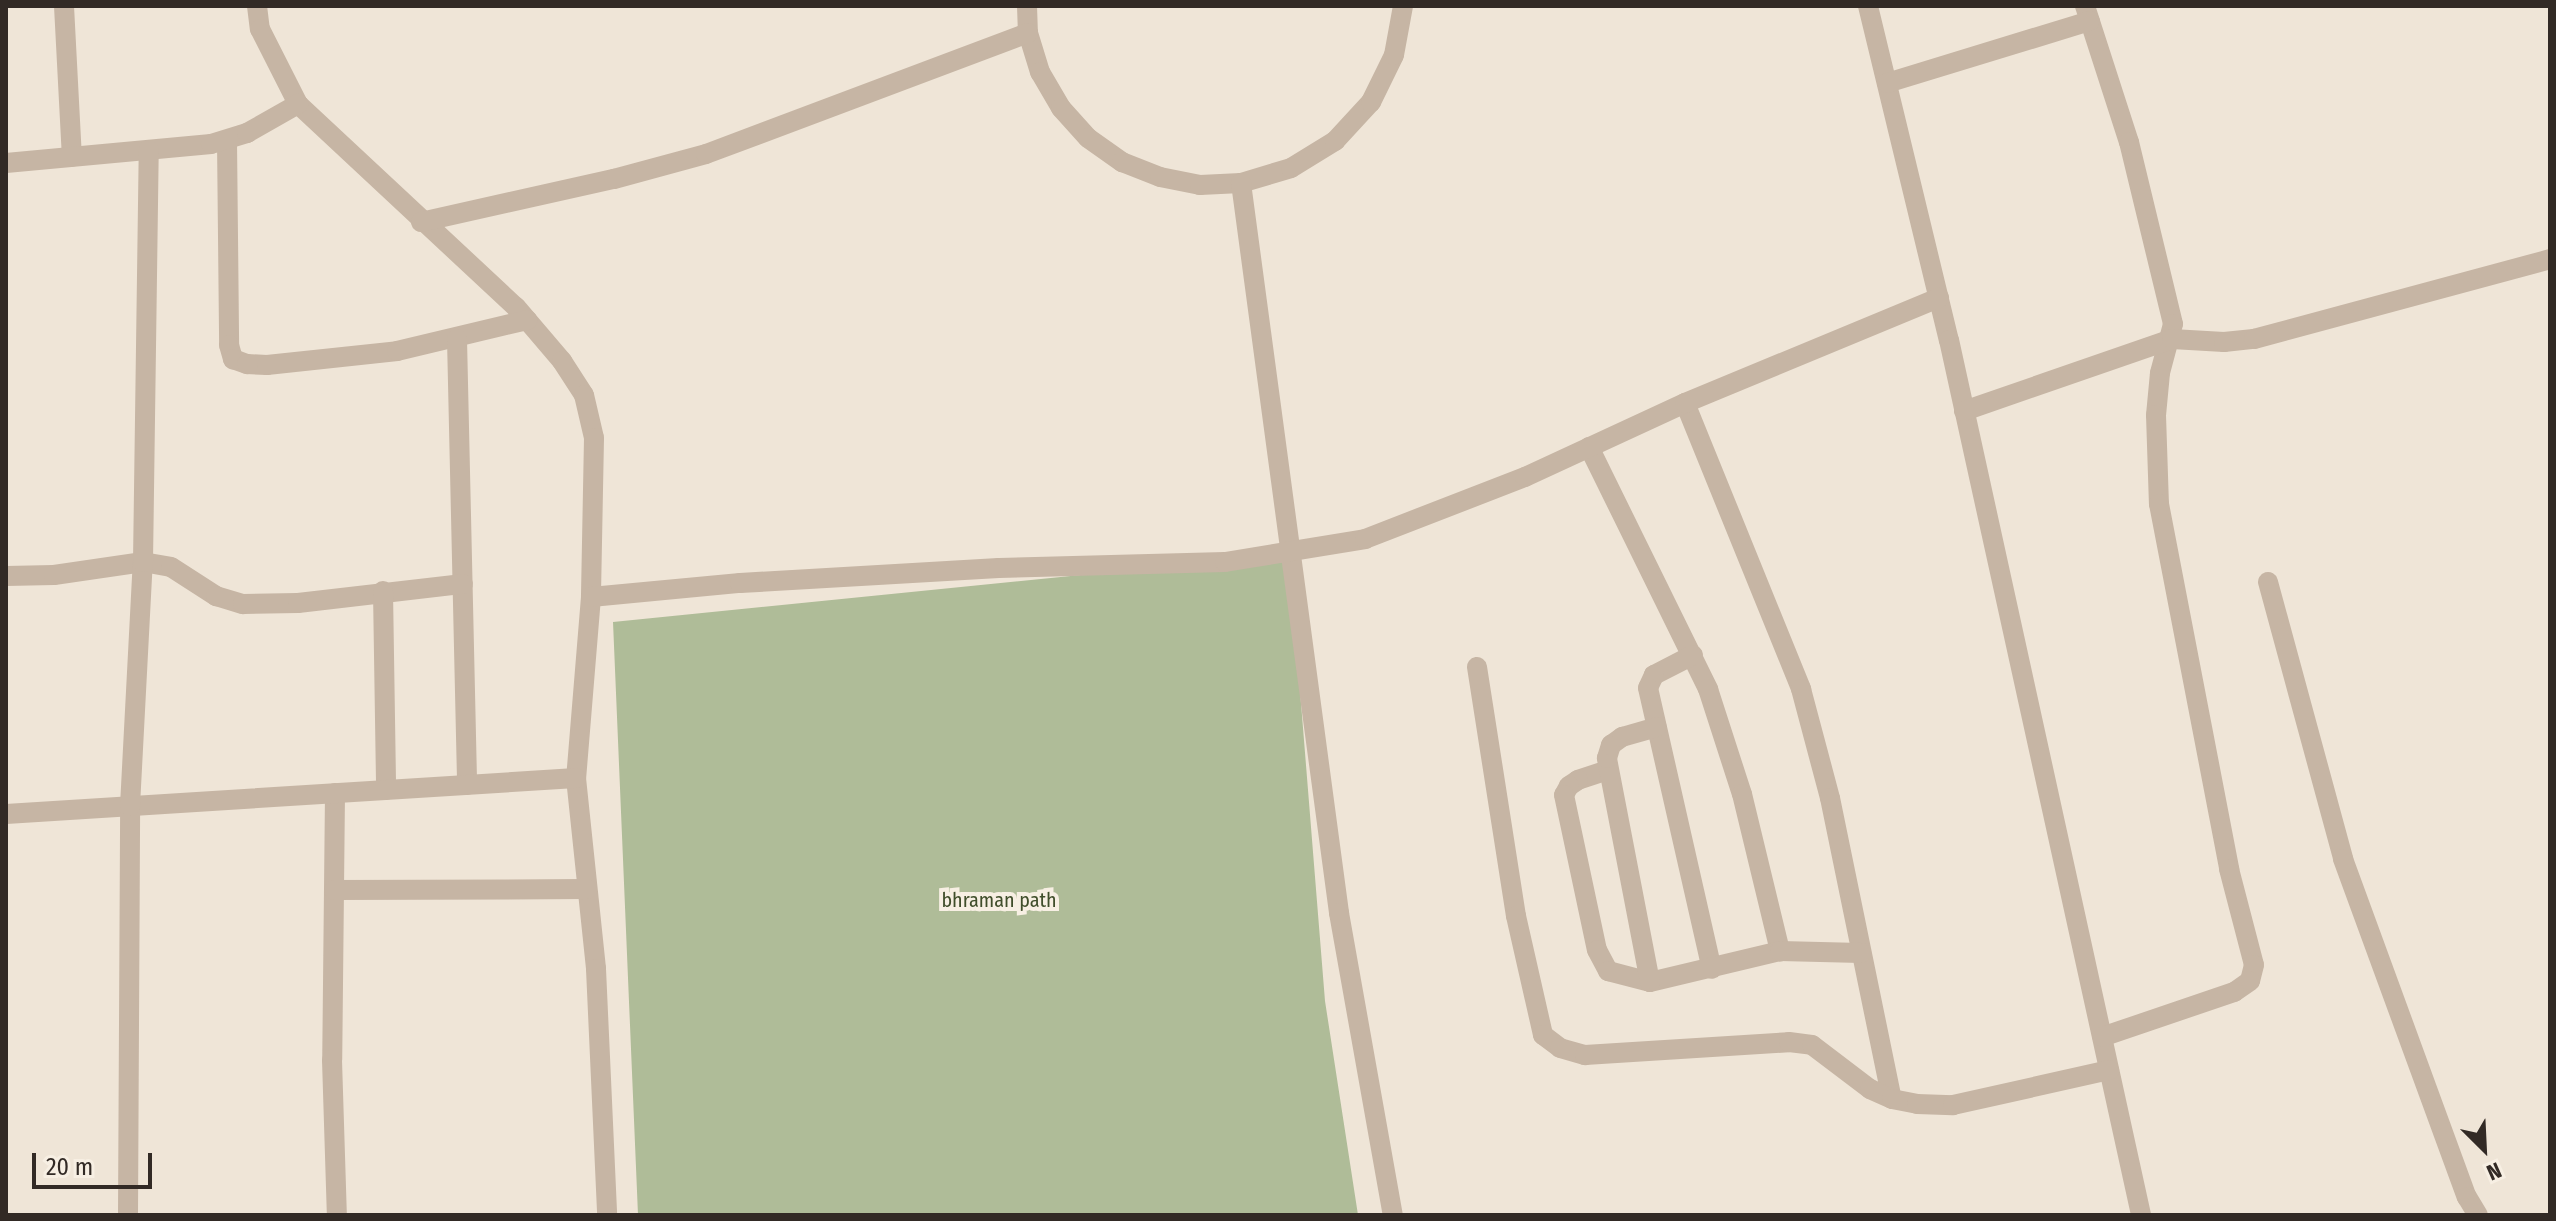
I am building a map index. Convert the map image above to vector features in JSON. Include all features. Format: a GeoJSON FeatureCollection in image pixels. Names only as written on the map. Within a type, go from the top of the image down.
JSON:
{"type":"FeatureCollection","features":[{"type":"Feature","properties":{"kind":"street"},"geometry":{"type":"LineString","coordinates":[[64,6],[72,157]]}},
{"type":"Feature","properties":{"kind":"street"},"geometry":{"type":"LineString","coordinates":[[257,6],[260,29],[298,104],[527,320],[562,361],[584,395],[594,438],[591,597],[576,778],[596,969],[607,1215]]}},
{"type":"Feature","properties":{"kind":"street"},"geometry":{"type":"LineString","coordinates":[[1027,6],[1028,33],[1040,72],[1061,108],[1088,138],[1122,162],[1160,177],[1200,185],[1241,183],[1302,161],[1335,141],[1371,102],[1394,55],[1403,6]]}},
{"type":"Feature","properties":{"kind":"street"},"geometry":{"type":"LineString","coordinates":[[1868,6],[1939,298],[2141,1215]]}},
{"type":"Feature","properties":{"kind":"street"},"geometry":{"type":"LineString","coordinates":[[1887,83],[2088,13],[2142,193],[2173,324],[2172,339],[2160,373],[2156,415],[2159,504],[2229,869],[2254,965],[2250,981],[2234,992],[2102,1037]]}},
{"type":"Feature","properties":{"kind":"street"},"geometry":{"type":"LineString","coordinates":[[421,222],[614,179],[706,154],[1028,33]]}},
{"type":"Feature","properties":{"kind":"street"},"geometry":{"type":"LineString","coordinates":[[6,163],[227,141],[298,104]]}},
{"type":"Feature","properties":{"kind":"street"},"geometry":{"type":"LineString","coordinates":[[227,141],[229,345],[233,359],[247,364],[267,365],[397,351],[527,320]]}},
{"type":"Feature","properties":{"kind":"street"},"geometry":{"type":"LineString","coordinates":[[128,1215],[130,806],[143,562],[149,150]]}},
{"type":"Feature","properties":{"kind":"street"},"geometry":{"type":"LineString","coordinates":[[1241,183],[1339,913],[1393,1215]]}},
{"type":"Feature","properties":{"kind":"street"},"geometry":{"type":"LineString","coordinates":[[1964,411],[2172,339],[2224,342],[2254,339],[2550,259]]}},
{"type":"Feature","properties":{"kind":"street"},"geometry":{"type":"LineString","coordinates":[[591,597],[983,568],[1225,562],[1365,539],[1412,523],[1685,403],[1939,298]]}},
{"type":"Feature","properties":{"kind":"street"},"geometry":{"type":"LineString","coordinates":[[457,339],[467,785]]}},
{"type":"Feature","properties":{"kind":"street"},"geometry":{"type":"LineString","coordinates":[[1685,403],[1801,689],[1830,798],[1892,1099]]}},
{"type":"Feature","properties":{"kind":"street"},"geometry":{"type":"LineString","coordinates":[[1589,447],[1693,655],[1742,794],[1780,951]]}},
{"type":"Feature","properties":{"kind":"street"},"geometry":{"type":"LineString","coordinates":[[6,576],[54,575],[143,562],[171,567],[216,596],[243,604],[298,603],[463,584]]}},
{"type":"Feature","properties":{"kind":"street"},"geometry":{"type":"LineString","coordinates":[[2268,582],[2343,859],[2467,1197],[2478,1215]]}},
{"type":"Feature","properties":{"kind":"street"},"geometry":{"type":"LineString","coordinates":[[383,591],[386,790]]}},
{"type":"Feature","properties":{"kind":"street"},"geometry":{"type":"LineString","coordinates":[[1693,655],[1654,675],[1648,688],[1712,969]]}},
{"type":"Feature","properties":{"kind":"street"},"geometry":{"type":"LineString","coordinates":[[1477,667],[1516,916],[1543,1035],[1560,1048],[1585,1055],[1789,1042],[1812,1045],[1870,1089],[1892,1099],[1953,1105],[2109,1070]]}},
{"type":"Feature","properties":{"kind":"street"},"geometry":{"type":"LineString","coordinates":[[1650,982],[1608,770],[1611,745],[1622,737],[1657,727]]}},
{"type":"Feature","properties":{"kind":"street"},"geometry":{"type":"LineString","coordinates":[[1608,770],[1578,780],[1569,786],[1564,795],[1597,950],[1608,971],[1650,982],[1780,951],[1861,953]]}},
{"type":"Feature","properties":{"kind":"street"},"geometry":{"type":"LineString","coordinates":[[6,814],[576,778]]}},
{"type":"Feature","properties":{"kind":"street"},"geometry":{"type":"LineString","coordinates":[[335,793],[332,1060],[337,1215]]}},
{"type":"Feature","properties":{"kind":"street"},"geometry":{"type":"LineString","coordinates":[[334,890],[587,889]]}},
{"type":"Feature","properties":{"kind":"green space","name":"bhraman path"},"geometry":{"type":"Polygon","coordinates":[[[1289,554],[1325,1001],[1358,1215],[638,1215],[613,622],[1289,554]]]}}]}
